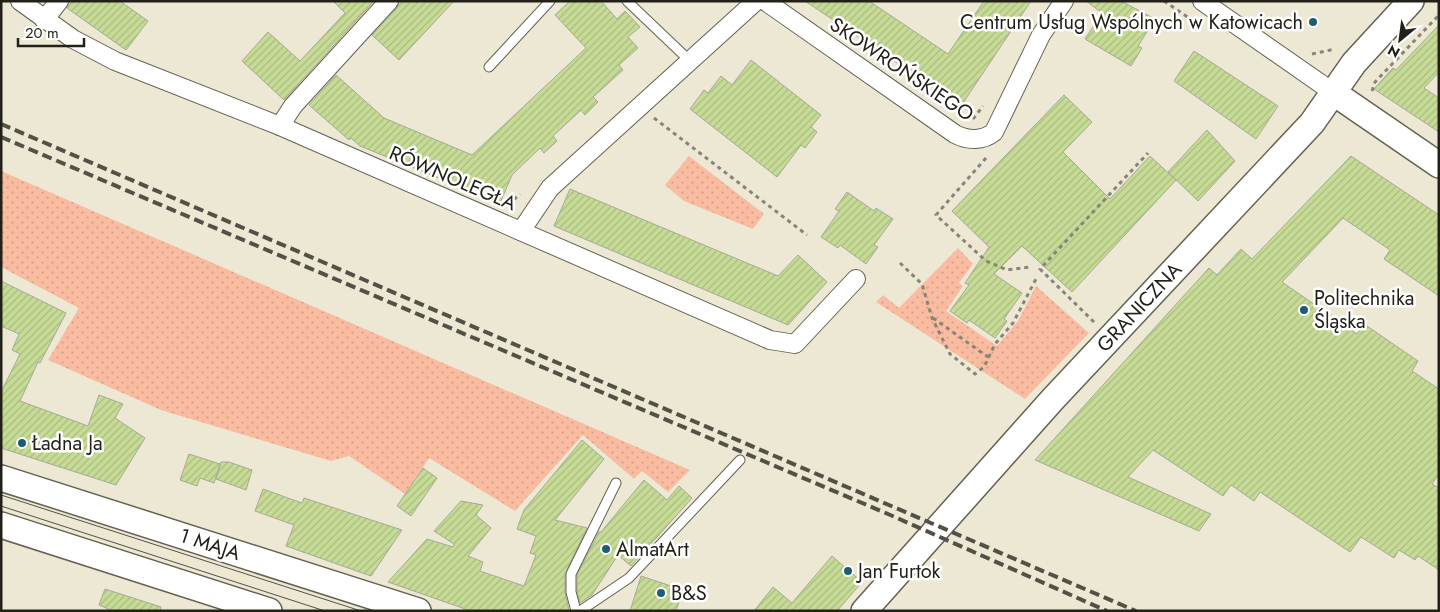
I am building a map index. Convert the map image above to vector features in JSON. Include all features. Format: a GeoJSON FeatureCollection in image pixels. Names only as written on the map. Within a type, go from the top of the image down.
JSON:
{"type":"FeatureCollection","features":[{"type":"Feature","properties":{"kind":"street","name":"RÓWNOLEGŁA"},"geometry":{"type":"LineString","coordinates":[[20,1],[44,20],[114,61],[280,126],[770,340],[795,344],[856,279]]}},
{"type":"Feature","properties":{"kind":"street"},"geometry":{"type":"LineString","coordinates":[[44,20],[59,1]]}},
{"type":"Feature","properties":{"kind":"street"},"geometry":{"type":"LineString","coordinates":[[280,126],[293,106],[389,1]]}},
{"type":"Feature","properties":{"kind":"street"},"geometry":{"type":"LineString","coordinates":[[521,231],[550,188],[756,1]]}},
{"type":"Feature","properties":{"kind":"street","name":"SKOWROŃSKIEGO"},"geometry":{"type":"LineString","coordinates":[[765,1],[955,134],[964,138],[986,139],[994,132],[1041,36],[1064,1]]}},
{"type":"Feature","properties":{"kind":"street"},"geometry":{"type":"LineString","coordinates":[[1202,1],[1439,165]]}},
{"type":"Feature","properties":{"kind":"street","name":"GRANICZNA"},"geometry":{"type":"LineString","coordinates":[[864,611],[1053,399],[1312,123],[1354,63],[1412,1]]}},
{"type":"Feature","properties":{"kind":"street","name":"1 MAJA"},"geometry":{"type":"LineString","coordinates":[[1,478],[418,611]]}},
{"type":"Feature","properties":{"kind":"street"},"geometry":{"type":"LineString","coordinates":[[1,525],[253,608]]}},
{"type":"Feature","properties":{"kind":"lane"},"geometry":{"type":"LineString","coordinates":[[489,67],[550,1]]}},
{"type":"Feature","properties":{"kind":"lane"},"geometry":{"type":"LineString","coordinates":[[628,1],[690,60]]}},
{"type":"Feature","properties":{"kind":"lane"},"geometry":{"type":"LineString","coordinates":[[580,611],[629,578],[740,460]]}},
{"type":"Feature","properties":{"kind":"lane"},"geometry":{"type":"LineString","coordinates":[[576,611],[571,592],[571,574],[616,483]]}},
{"type":"Feature","properties":{"kind":"path"},"geometry":{"type":"LineString","coordinates":[[1164,1],[1195,22]]}},
{"type":"Feature","properties":{"kind":"path"},"geometry":{"type":"LineString","coordinates":[[968,126],[985,104]]}},
{"type":"Feature","properties":{"kind":"path"},"geometry":{"type":"LineString","coordinates":[[650,114],[807,235]]}},
{"type":"Feature","properties":{"kind":"path"},"geometry":{"type":"LineString","coordinates":[[1100,327],[1040,268],[1148,153]]}},
{"type":"Feature","properties":{"kind":"path"},"geometry":{"type":"LineString","coordinates":[[981,162],[936,215],[986,261],[1006,270],[1032,267]]}},
{"type":"Feature","properties":{"kind":"path"},"geometry":{"type":"LineString","coordinates":[[504,207],[510,205],[525,188]]}},
{"type":"Feature","properties":{"kind":"path"},"geometry":{"type":"LineString","coordinates":[[900,263],[922,284],[932,318],[950,354],[975,374],[984,367],[995,344],[1013,322],[1037,277]]}},
{"type":"Feature","properties":{"kind":"path"},"geometry":{"type":"LineString","coordinates":[[932,318],[988,357]]}},
{"type":"Feature","properties":{"kind":"shaded area"},"geometry":{"type":"Polygon","coordinates":[[[689,156],[764,214],[753,229],[684,201],[665,185],[689,156]]]}},
{"type":"Feature","properties":{"kind":"shaded area"},"geometry":{"type":"Polygon","coordinates":[[[1,171],[690,470],[668,492],[642,471],[634,479],[583,435],[515,511],[429,458],[405,494],[349,456],[331,461],[161,410],[48,360],[79,308],[1,267],[1,171]]]}},
{"type":"Feature","properties":{"kind":"shaded area"},"geometry":{"type":"Polygon","coordinates":[[[958,248],[973,264],[959,283],[963,286],[946,311],[997,346],[1018,321],[1036,286],[1089,333],[1025,399],[876,302],[883,295],[899,308],[958,248]]]}},
{"type":"Feature","properties":{"kind":"building"},"geometry":{"type":"Polygon","coordinates":[[[69,1],[120,1],[148,21],[126,50],[67,8],[69,1]]]}},
{"type":"Feature","properties":{"kind":"building"},"geometry":{"type":"Polygon","coordinates":[[[333,1],[374,1],[284,100],[242,61],[268,32],[300,61],[345,13],[333,1]]]}},
{"type":"Feature","properties":{"kind":"building"},"geometry":{"type":"Polygon","coordinates":[[[399,1],[454,1],[399,60],[372,35],[397,8],[399,1]]]}},
{"type":"Feature","properties":{"kind":"building"},"geometry":{"type":"Polygon","coordinates":[[[570,1],[601,1],[617,19],[625,11],[640,27],[628,37],[638,48],[619,65],[623,70],[593,97],[598,102],[585,115],[581,110],[553,136],[557,141],[544,153],[540,148],[512,175],[500,203],[360,146],[351,138],[349,140],[309,105],[336,75],[384,118],[472,155],[586,48],[555,15],[570,1]]]}},
{"type":"Feature","properties":{"kind":"building"},"geometry":{"type":"Polygon","coordinates":[[[805,1],[869,1],[948,54],[984,1],[1031,1],[961,106],[805,1]]]}},
{"type":"Feature","properties":{"kind":"building"},"geometry":{"type":"Polygon","coordinates":[[[1086,1],[1121,1],[1155,19],[1138,46],[1142,48],[1131,66],[1085,39],[1102,13],[1086,1]]]}},
{"type":"Feature","properties":{"kind":"building"},"geometry":{"type":"Polygon","coordinates":[[[1439,25],[1439,72],[1424,88],[1439,98],[1439,132],[1374,89],[1393,68],[1396,70],[1439,25]]]}},
{"type":"Feature","properties":{"kind":"building"},"geometry":{"type":"Polygon","coordinates":[[[1194,51],[1278,106],[1256,139],[1174,81],[1194,51]]]}},
{"type":"Feature","properties":{"kind":"building"},"geometry":{"type":"Polygon","coordinates":[[[751,60],[821,115],[811,127],[817,132],[805,148],[801,145],[777,177],[690,109],[704,90],[708,93],[721,76],[732,85],[751,60]]]}},
{"type":"Feature","properties":{"kind":"building"},"geometry":{"type":"Polygon","coordinates":[[[1064,95],[1092,122],[1063,152],[1110,199],[1150,156],[1176,180],[1072,292],[1022,246],[994,274],[1022,293],[1004,319],[1007,321],[995,338],[969,320],[967,323],[950,311],[969,285],[965,283],[989,247],[952,211],[1064,95]]]}},
{"type":"Feature","properties":{"kind":"building"},"geometry":{"type":"Polygon","coordinates":[[[1207,130],[1235,161],[1198,201],[1168,172],[1207,130]]]}},
{"type":"Feature","properties":{"kind":"building","name":"Politechnika Śląska"},"geometry":{"type":"Polygon","coordinates":[[[1351,156],[1439,215],[1439,296],[1384,259],[1390,250],[1343,218],[1282,282],[1357,334],[1364,324],[1418,361],[1412,371],[1439,389],[1439,474],[1432,484],[1439,488],[1439,570],[1418,556],[1415,560],[1399,550],[1394,558],[1361,537],[1350,552],[1260,492],[1254,501],[1231,485],[1223,496],[1153,450],[1128,477],[1211,514],[1199,531],[1035,460],[1209,268],[1217,275],[1241,249],[1252,259],[1351,156]]]}},
{"type":"Feature","properties":{"kind":"building"},"geometry":{"type":"Polygon","coordinates":[[[570,189],[778,276],[798,255],[827,282],[788,325],[554,226],[570,189]]]}},
{"type":"Feature","properties":{"kind":"building"},"geometry":{"type":"Polygon","coordinates":[[[847,192],[874,211],[876,208],[893,219],[874,245],[878,247],[866,264],[840,245],[838,248],[821,237],[839,211],[835,209],[847,192]]]}},
{"type":"Feature","properties":{"kind":"building"},"geometry":{"type":"Polygon","coordinates":[[[1,281],[66,313],[40,363],[38,362],[20,401],[88,426],[99,395],[123,404],[115,418],[145,438],[116,485],[1,448],[1,392],[20,354],[12,350],[19,334],[1,326],[1,281]]]}},
{"type":"Feature","properties":{"kind":"building"},"geometry":{"type":"Polygon","coordinates":[[[582,440],[604,459],[555,520],[587,528],[565,574],[565,592],[569,611],[471,611],[388,582],[427,539],[453,547],[454,544],[434,531],[461,501],[483,505],[476,515],[491,528],[468,556],[483,562],[480,571],[524,586],[536,555],[530,553],[536,536],[517,529],[524,510],[582,440]]]}},
{"type":"Feature","properties":{"kind":"building"},"geometry":{"type":"Polygon","coordinates":[[[189,454],[220,464],[214,483],[200,478],[197,486],[180,480],[189,454]]]}},
{"type":"Feature","properties":{"kind":"building"},"geometry":{"type":"Polygon","coordinates":[[[221,462],[229,462],[252,470],[246,490],[216,479],[221,462]]]}},
{"type":"Feature","properties":{"kind":"building"},"geometry":{"type":"Polygon","coordinates":[[[423,468],[437,478],[411,516],[397,506],[423,468]]]}},
{"type":"Feature","properties":{"kind":"building"},"geometry":{"type":"Polygon","coordinates":[[[644,480],[667,500],[679,486],[692,498],[631,566],[618,555],[592,595],[580,603],[577,591],[577,575],[599,532],[601,532],[644,480]]]}},
{"type":"Feature","properties":{"kind":"building"},"geometry":{"type":"Polygon","coordinates":[[[263,489],[302,503],[304,498],[402,530],[371,576],[286,546],[294,525],[255,511],[263,489]]]}},
{"type":"Feature","properties":{"kind":"building"},"geometry":{"type":"Polygon","coordinates":[[[832,556],[862,582],[837,611],[754,611],[773,587],[792,603],[832,556]]]}},
{"type":"Feature","properties":{"kind":"building"},"geometry":{"type":"Polygon","coordinates":[[[641,576],[683,590],[676,611],[630,611],[641,576]]]}},
{"type":"Feature","properties":{"kind":"building"},"geometry":{"type":"Polygon","coordinates":[[[105,589],[161,607],[160,611],[113,611],[99,605],[105,589]]]}},
{"type":"Feature","properties":{"kind":"tram line"},"geometry":{"type":"LineString","coordinates":[[1,495],[361,611]]}},
{"type":"Feature","properties":{"kind":"tram line"},"geometry":{"type":"LineString","coordinates":[[1,506],[325,611]]}},
{"type":"Feature","properties":{"kind":"railway"},"geometry":{"type":"LineString","coordinates":[[1,124],[1136,611]]}},
{"type":"Feature","properties":{"kind":"railway"},"geometry":{"type":"LineString","coordinates":[[1,137],[888,514],[1107,611]]}},
{"type":"Feature","properties":{"kind":"place","name":"Centrum Usług Wspólnych w Katowicach"},"geometry":{"type":"Point","coordinates":[1313,22]}},
{"type":"Feature","properties":{"kind":"place","name":"Politechnika Śląska"},"geometry":{"type":"Point","coordinates":[1304,310]}},
{"type":"Feature","properties":{"kind":"place","name":"Ładna Ja"},"geometry":{"type":"Point","coordinates":[22,443]}},
{"type":"Feature","properties":{"kind":"place","name":"AlmatArt"},"geometry":{"type":"Point","coordinates":[606,549]}},
{"type":"Feature","properties":{"kind":"place","name":"Jan Furtok"},"geometry":{"type":"Point","coordinates":[848,571]}},
{"type":"Feature","properties":{"kind":"place","name":"B&S"},"geometry":{"type":"Point","coordinates":[661,593]}}]}
